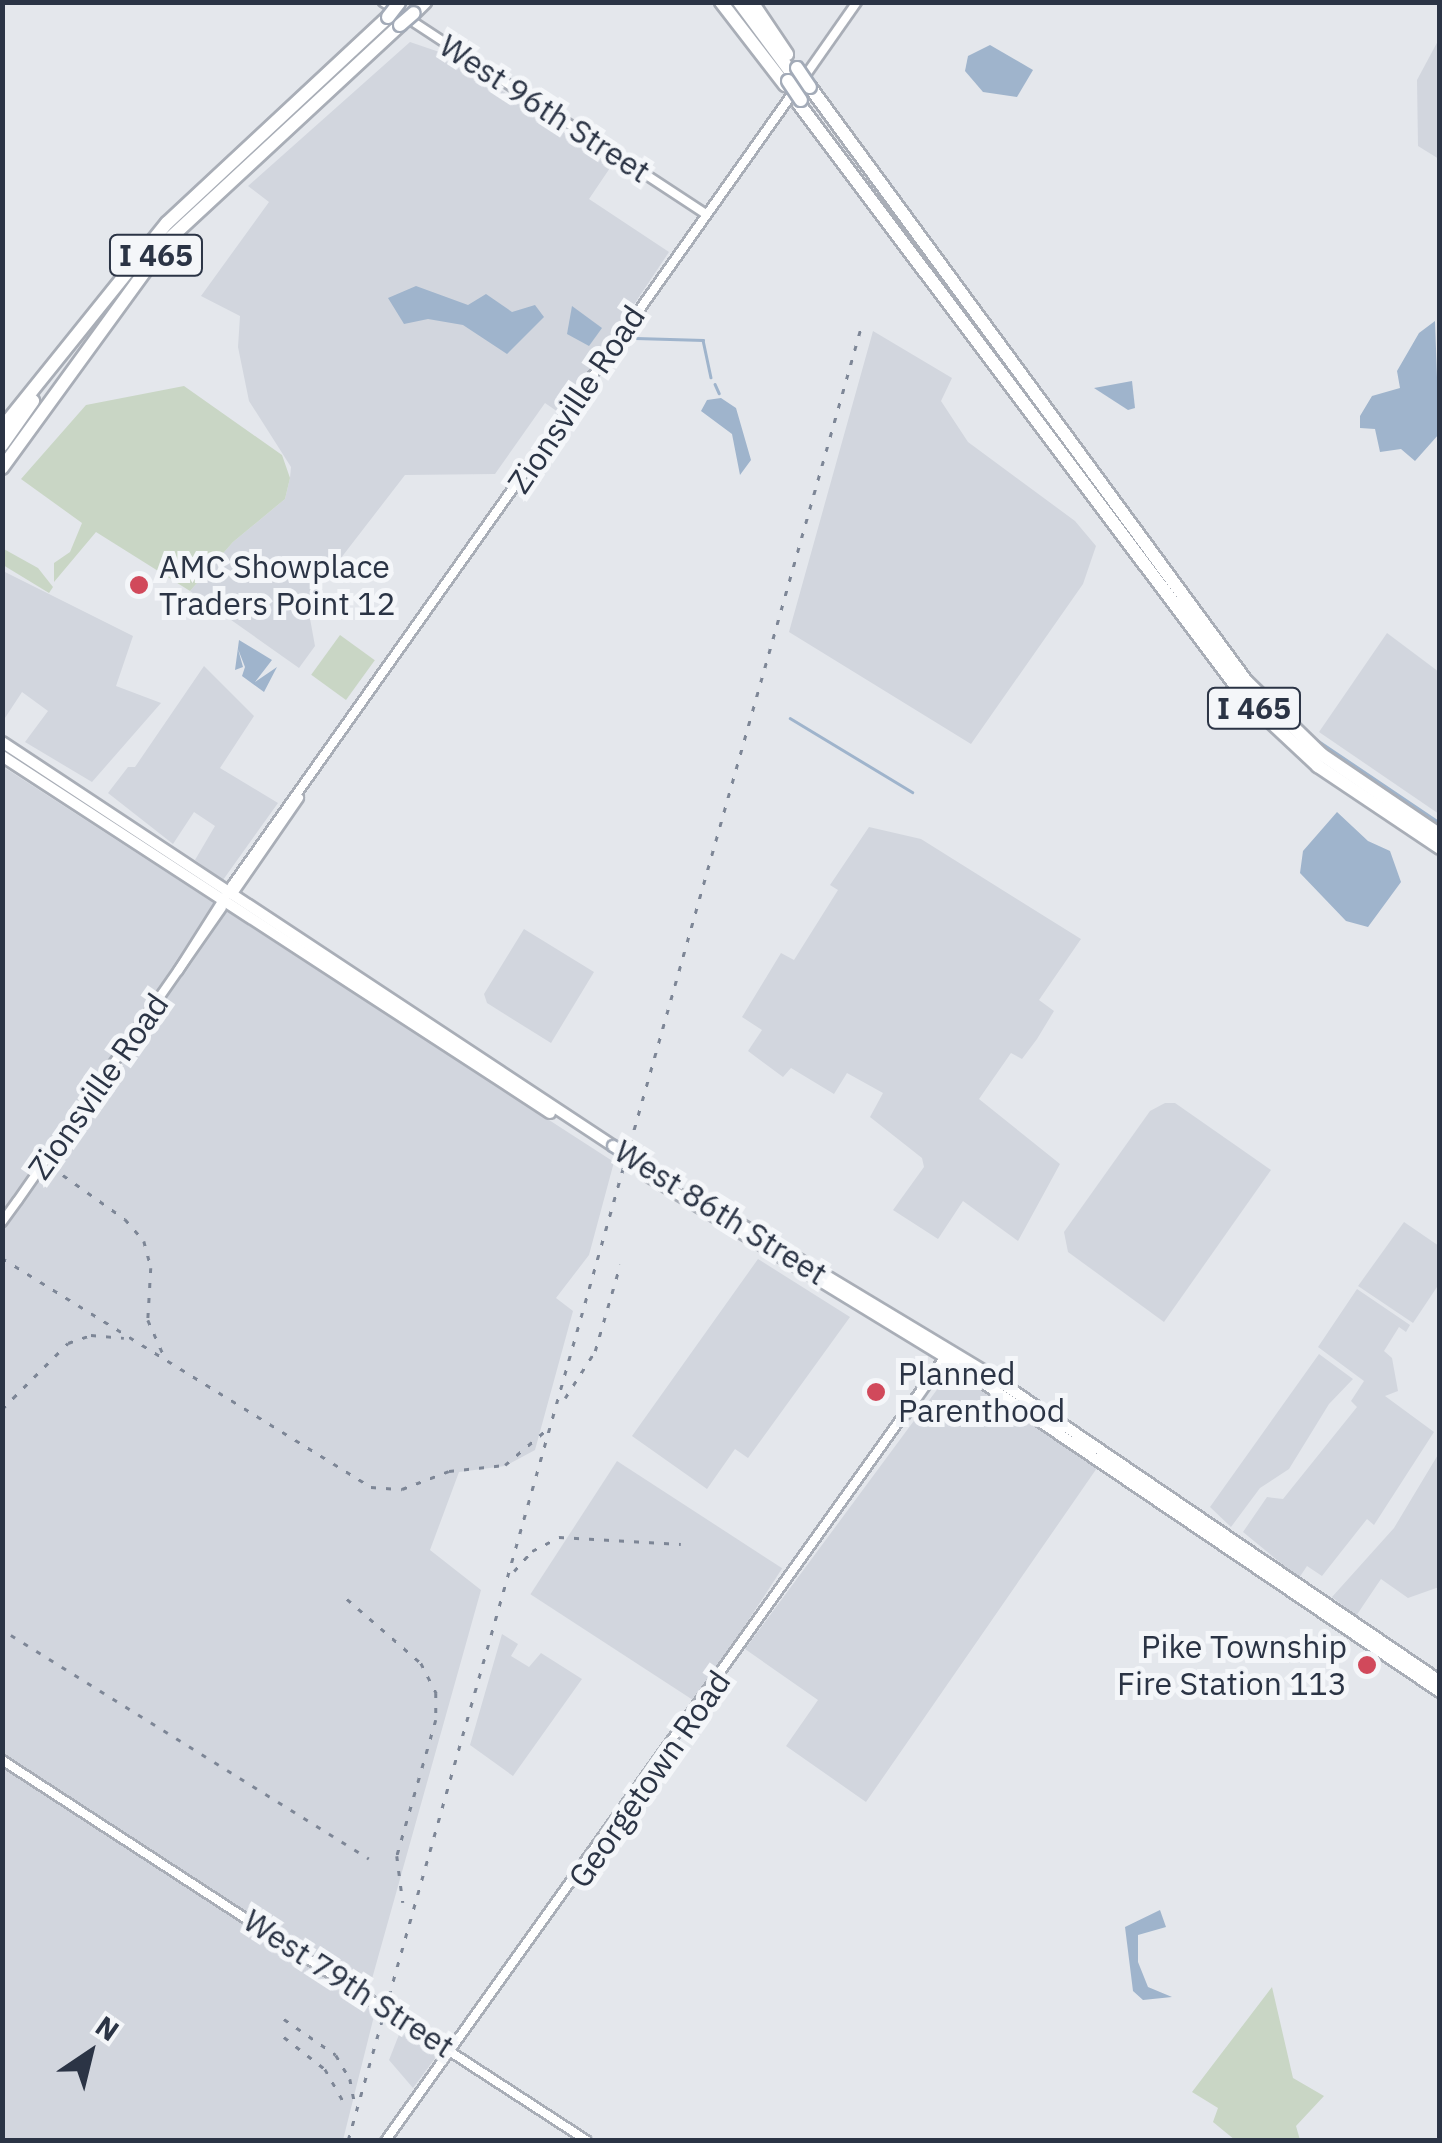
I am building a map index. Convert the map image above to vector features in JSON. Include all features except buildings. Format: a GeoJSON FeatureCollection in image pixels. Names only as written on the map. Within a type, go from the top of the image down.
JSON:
{"type":"FeatureCollection","features":[{"type":"Feature","properties":{"kind":"highway","name":"I 465"},"geometry":{"type":"LineString","coordinates":[[2,445],[121,277],[193,195],[394,21],[414,13],[425,2]]}},
{"type":"Feature","properties":{"kind":"highway"},"geometry":{"type":"LineString","coordinates":[[721,2],[791,78]]}},
{"type":"Feature","properties":{"kind":"highway"},"geometry":{"type":"LineString","coordinates":[[729,2],[791,78]]}},
{"type":"Feature","properties":{"kind":"highway"},"geometry":{"type":"LineString","coordinates":[[739,2],[902,226]]}},
{"type":"Feature","properties":{"kind":"highway"},"geometry":{"type":"LineString","coordinates":[[752,2],[791,78]]}},
{"type":"Feature","properties":{"kind":"highway","name":"I 465"},"geometry":{"type":"LineString","coordinates":[[2,471],[108,315],[175,233],[394,21],[399,3]]}},
{"type":"Feature","properties":{"kind":"highway"},"geometry":{"type":"LineString","coordinates":[[804,96],[866,190],[884,202]]}},
{"type":"Feature","properties":{"kind":"highway","name":"I 465"},"geometry":{"type":"LineString","coordinates":[[902,226],[940,271],[1264,702],[1321,754],[1440,835]]}},
{"type":"Feature","properties":{"kind":"highway","name":"I 465"},"geometry":{"type":"LineString","coordinates":[[902,226],[1012,387],[1261,715],[1318,766],[1440,848]]}},
{"type":"Feature","properties":{"kind":"highway"},"geometry":{"type":"LineString","coordinates":[[2,428],[121,277]]}},
{"type":"Feature","properties":{"kind":"main road","name":"West 96th Street"},"geometry":{"type":"LineString","coordinates":[[383,2],[706,214]]}},
{"type":"Feature","properties":{"kind":"main road","name":"Zionsville Road"},"geometry":{"type":"LineString","coordinates":[[226,903],[263,859],[299,798],[856,2]]}},
{"type":"Feature","properties":{"kind":"main road","name":"West 86th Street"},"geometry":{"type":"LineString","coordinates":[[2,742],[144,837],[226,903]]}},
{"type":"Feature","properties":{"kind":"main road","name":"West 86th Street"},"geometry":{"type":"LineString","coordinates":[[2,756],[612,1149],[948,1354],[1440,1681]]}},
{"type":"Feature","properties":{"kind":"main road","name":"Zionsville Road"},"geometry":{"type":"LineString","coordinates":[[2,1222],[226,903],[267,835],[299,798]]}},
{"type":"Feature","properties":{"kind":"main road"},"geometry":{"type":"LineString","coordinates":[[97,819],[137,840],[144,837]]}},
{"type":"Feature","properties":{"kind":"main road"},"geometry":{"type":"LineString","coordinates":[[263,859],[267,835]]}},
{"type":"Feature","properties":{"kind":"main road","name":"West 86th Street"},"geometry":{"type":"LineString","coordinates":[[652,1173],[746,1239],[948,1354],[1440,1692]]}},
{"type":"Feature","properties":{"kind":"main road"},"geometry":{"type":"LineString","coordinates":[[746,1239],[776,1247]]}},
{"type":"Feature","properties":{"kind":"main road","name":"Georgetown Road"},"geometry":{"type":"LineString","coordinates":[[386,2140],[948,1354]]}},
{"type":"Feature","properties":{"kind":"main road","name":"West 79th Street"},"geometry":{"type":"LineString","coordinates":[[2,1760],[586,2140]]}},
{"type":"Feature","properties":{"kind":"shaded area"},"geometry":{"type":"Polygon","coordinates":[[[1439,39],[1439,159],[1418,146],[1417,80],[1439,39]]]}},
{"type":"Feature","properties":{"kind":"shaded area"},"geometry":{"type":"Polygon","coordinates":[[[410,42],[451,56],[612,165],[589,199],[669,252],[561,414],[545,403],[495,474],[405,475],[307,602],[315,646],[299,668],[190,591],[233,542],[285,499],[291,467],[249,401],[238,347],[240,316],[201,296],[269,202],[248,186],[410,42]]]}},
{"type":"Feature","properties":{"kind":"shaded area"},"geometry":{"type":"Polygon","coordinates":[[[873,331],[952,378],[941,401],[968,442],[1075,521],[1096,546],[1083,584],[971,744],[789,632],[873,331]]]}},
{"type":"Feature","properties":{"kind":"shaded area"},"geometry":{"type":"Polygon","coordinates":[[[3,571],[133,636],[116,686],[161,703],[92,782],[25,742],[48,711],[22,692],[3,721],[3,571]]]}},
{"type":"Feature","properties":{"kind":"shaded area"},"geometry":{"type":"Polygon","coordinates":[[[1387,633],[1439,672],[1439,814],[1319,732],[1387,633]]]}},
{"type":"Feature","properties":{"kind":"shaded area"},"geometry":{"type":"Polygon","coordinates":[[[204,666],[254,716],[220,768],[278,803],[223,880],[195,860],[215,826],[194,812],[173,844],[108,793],[128,767],[135,767],[204,666]]]}},
{"type":"Feature","properties":{"kind":"shaded area"},"geometry":{"type":"Polygon","coordinates":[[[2,766],[614,1162],[589,1255],[556,1298],[573,1311],[535,1450],[505,1466],[459,1472],[430,1550],[481,1590],[370,1986],[376,2008],[343,2140],[3,2140],[2,766]]]}},
{"type":"Feature","properties":{"kind":"shaded area"},"geometry":{"type":"Polygon","coordinates":[[[869,827],[921,839],[1081,939],[1039,1000],[1054,1011],[1037,1039],[1022,1059],[1011,1053],[979,1099],[1060,1164],[1018,1241],[963,1201],[938,1239],[893,1210],[924,1167],[922,1158],[870,1117],[883,1093],[847,1073],[834,1094],[791,1068],[783,1077],[748,1051],[762,1030],[742,1017],[781,953],[794,960],[838,890],[830,885],[869,827]]]}},
{"type":"Feature","properties":{"kind":"shaded area"},"geometry":{"type":"Polygon","coordinates":[[[524,929],[594,972],[551,1043],[487,1003],[484,994],[524,929]]]}},
{"type":"Feature","properties":{"kind":"shaded area"},"geometry":{"type":"Polygon","coordinates":[[[1165,1103],[1175,1103],[1271,1170],[1164,1322],[1068,1252],[1064,1232],[1150,1111],[1165,1103]]]}},
{"type":"Feature","properties":{"kind":"shaded area"},"geometry":{"type":"Polygon","coordinates":[[[1404,1222],[1439,1246],[1439,1284],[1413,1323],[1358,1286],[1404,1222]]]}},
{"type":"Feature","properties":{"kind":"shaded area"},"geometry":{"type":"Polygon","coordinates":[[[758,1259],[850,1317],[748,1458],[735,1449],[707,1489],[632,1436],[758,1259]]]}},
{"type":"Feature","properties":{"kind":"shaded area"},"geometry":{"type":"Polygon","coordinates":[[[1357,1289],[1410,1325],[1406,1332],[1399,1327],[1384,1351],[1392,1358],[1398,1391],[1385,1396],[1434,1432],[1374,1525],[1367,1519],[1322,1576],[1307,1566],[1299,1578],[1243,1532],[1267,1497],[1283,1499],[1357,1407],[1351,1401],[1364,1381],[1318,1347],[1357,1289]]]}},
{"type":"Feature","properties":{"kind":"shaded area"},"geometry":{"type":"Polygon","coordinates":[[[1319,1354],[1353,1379],[1329,1404],[1289,1469],[1260,1488],[1231,1527],[1210,1507],[1319,1354]]]}},
{"type":"Feature","properties":{"kind":"shaded area"},"geometry":{"type":"Polygon","coordinates":[[[953,1368],[1097,1468],[866,1802],[786,1746],[818,1700],[745,1649],[953,1368]]]}},
{"type":"Feature","properties":{"kind":"shaded area"},"geometry":{"type":"Polygon","coordinates":[[[1439,1453],[1439,1587],[1408,1598],[1381,1579],[1356,1616],[1332,1597],[1394,1528],[1439,1453]]]}},
{"type":"Feature","properties":{"kind":"shaded area"},"geometry":{"type":"Polygon","coordinates":[[[617,1461],[782,1568],[696,1702],[530,1594],[617,1461]]]}},
{"type":"Feature","properties":{"kind":"shaded area"},"geometry":{"type":"Polygon","coordinates":[[[502,1634],[518,1644],[511,1656],[529,1667],[541,1653],[582,1679],[513,1776],[470,1745],[502,1634]]]}},
{"type":"Feature","properties":{"kind":"shaded area"},"geometry":{"type":"Polygon","coordinates":[[[402,2027],[439,2053],[413,2088],[389,2060],[402,2027]]]}},
{"type":"Feature","properties":{"kind":"green space"},"geometry":{"type":"Polygon","coordinates":[[[184,386],[282,455],[290,478],[285,499],[233,542],[190,591],[96,532],[54,582],[54,563],[70,552],[82,523],[21,479],[86,405],[184,386]]]}},
{"type":"Feature","properties":{"kind":"green space"},"geometry":{"type":"Polygon","coordinates":[[[2,548],[38,568],[53,587],[49,593],[3,565],[2,548]]]}},
{"type":"Feature","properties":{"kind":"green space"},"geometry":{"type":"Polygon","coordinates":[[[340,635],[375,660],[346,700],[311,675],[340,635]]]}},
{"type":"Feature","properties":{"kind":"green space"},"geometry":{"type":"Polygon","coordinates":[[[1272,1987],[1293,2078],[1324,2096],[1296,2126],[1300,2140],[1235,2140],[1213,2122],[1218,2108],[1192,2092],[1272,1987]]]}},
{"type":"Feature","properties":{"kind":"water"},"geometry":{"type":"Polygon","coordinates":[[[990,45],[1033,70],[1017,97],[983,92],[965,71],[968,56],[990,45]]]}},
{"type":"Feature","properties":{"kind":"water"},"geometry":{"type":"Polygon","coordinates":[[[416,286],[468,305],[486,294],[512,312],[535,305],[544,317],[507,354],[463,325],[428,319],[404,324],[388,298],[416,286]]]}},
{"type":"Feature","properties":{"kind":"water"},"geometry":{"type":"Polygon","coordinates":[[[572,306],[602,328],[589,346],[567,334],[572,306]]]}},
{"type":"Feature","properties":{"kind":"water"},"geometry":{"type":"Polygon","coordinates":[[[1435,321],[1439,434],[1415,461],[1401,449],[1380,452],[1375,429],[1360,428],[1360,416],[1372,396],[1400,388],[1397,371],[1419,333],[1435,321]]]}},
{"type":"Feature","properties":{"kind":"water"},"geometry":{"type":"Polygon","coordinates":[[[1132,381],[1135,408],[1128,410],[1094,388],[1132,381]]]}},
{"type":"Feature","properties":{"kind":"water"},"geometry":{"type":"Polygon","coordinates":[[[721,398],[736,408],[751,460],[740,475],[732,434],[701,411],[707,400],[721,398]]]}},
{"type":"Feature","properties":{"kind":"water"},"geometry":{"type":"Polygon","coordinates":[[[239,640],[272,660],[255,682],[277,667],[264,692],[242,676],[245,667],[238,649],[243,667],[235,670],[239,640]]]}},
{"type":"Feature","properties":{"kind":"water"},"geometry":{"type":"Polygon","coordinates":[[[1337,812],[1368,841],[1390,851],[1401,882],[1368,927],[1346,921],[1300,873],[1303,851],[1337,812]]]}},
{"type":"Feature","properties":{"kind":"water"},"geometry":{"type":"Polygon","coordinates":[[[1160,1910],[1166,1927],[1138,1935],[1138,1962],[1148,1987],[1172,1997],[1143,2000],[1133,1991],[1125,1927],[1160,1910]]]}},
{"type":"Feature","properties":{"kind":"waterway"},"geometry":{"type":"LineString","coordinates":[[625,340],[631,338]]}},
{"type":"Feature","properties":{"kind":"waterway"},"geometry":{"type":"LineString","coordinates":[[636,338],[703,340],[711,377]]}},
{"type":"Feature","properties":{"kind":"waterway"},"geometry":{"type":"LineString","coordinates":[[715,384],[719,393]]}},
{"type":"Feature","properties":{"kind":"waterway"},"geometry":{"type":"LineString","coordinates":[[790,718],[912,792]]}},
{"type":"Feature","properties":{"kind":"waterway"},"geometry":{"type":"LineString","coordinates":[[1314,738],[1440,823]]}},
{"type":"Feature","properties":{"kind":"railway"},"geometry":{"type":"LineString","coordinates":[[348,2140],[862,323]]}},
{"type":"Feature","properties":{"kind":"railway"},"geometry":{"type":"LineString","coordinates":[[63,1175],[125,1219],[144,1241],[151,1268],[148,1320],[163,1353]]}},
{"type":"Feature","properties":{"kind":"railway"},"geometry":{"type":"LineString","coordinates":[[2,1258],[371,1487],[402,1489],[449,1471],[505,1465],[545,1431]]}},
{"type":"Feature","properties":{"kind":"railway"},"geometry":{"type":"LineString","coordinates":[[565,1398],[595,1351],[620,1265]]}},
{"type":"Feature","properties":{"kind":"railway"},"geometry":{"type":"LineString","coordinates":[[2,1409],[68,1343],[91,1335],[124,1338]]}},
{"type":"Feature","properties":{"kind":"railway"},"geometry":{"type":"LineString","coordinates":[[514,1571],[532,1551],[559,1537],[681,1544]]}},
{"type":"Feature","properties":{"kind":"railway"},"geometry":{"type":"LineString","coordinates":[[347,1599],[421,1663],[436,1693],[436,1720],[397,1856],[403,1903]]}},
{"type":"Feature","properties":{"kind":"railway"},"geometry":{"type":"LineString","coordinates":[[11,1635],[369,1859]]}},
{"type":"Feature","properties":{"kind":"railway"},"geometry":{"type":"LineString","coordinates":[[284,2019],[336,2055],[350,2079],[355,2105]]}},
{"type":"Feature","properties":{"kind":"railway"},"geometry":{"type":"LineString","coordinates":[[284,2037],[325,2069],[346,2106]]}},
{"type":"Feature","properties":{"kind":"place","name":"AMC Showplace Traders Point 12"},"geometry":{"type":"Point","coordinates":[139,585]}},
{"type":"Feature","properties":{"kind":"place","name":"Planned Parenthood"},"geometry":{"type":"Point","coordinates":[876,1392]}},
{"type":"Feature","properties":{"kind":"place","name":"Pike Township Fire Station 113"},"geometry":{"type":"Point","coordinates":[1367,1665]}}]}
